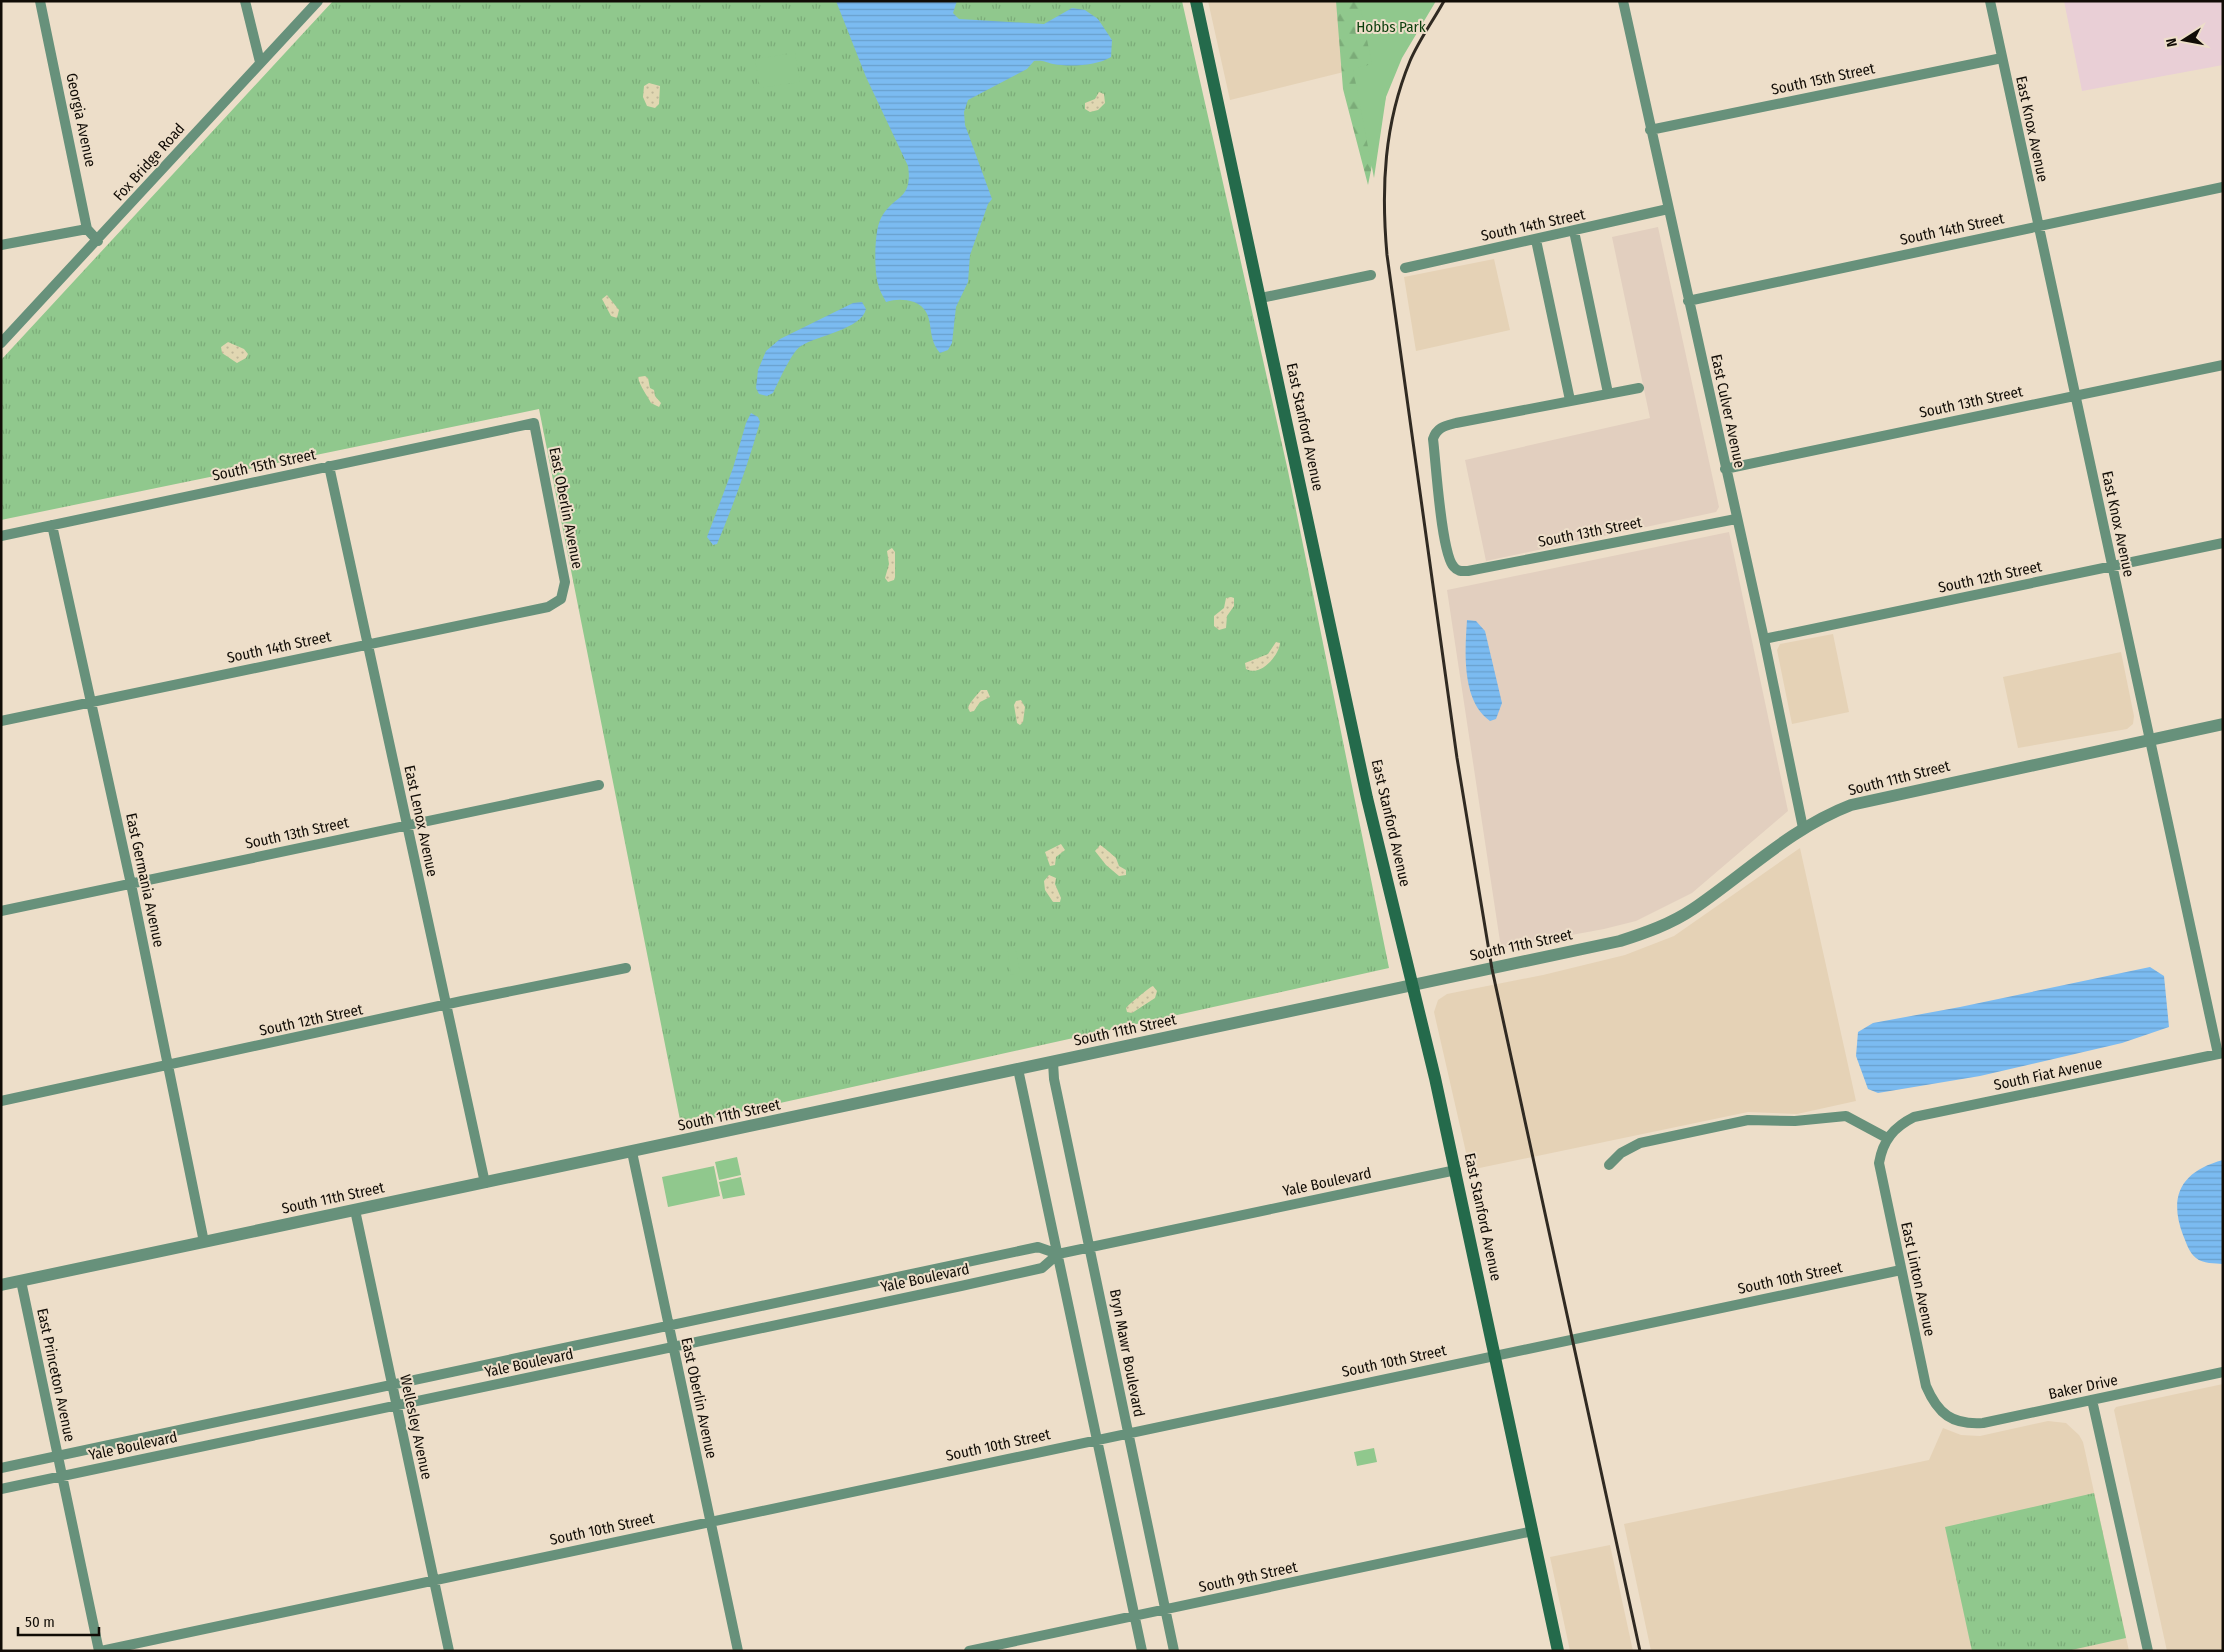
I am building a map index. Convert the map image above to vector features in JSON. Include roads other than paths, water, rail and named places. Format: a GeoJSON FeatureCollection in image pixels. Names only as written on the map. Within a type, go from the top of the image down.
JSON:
{"type":"FeatureCollection","features":[{"type":"Feature","properties":{"kind":"main road","name":"East Stanford Avenue"},"geometry":{"type":"LineString","coordinates":[[1196,1],[1367,798],[1456,1170],[1558,1651]]}},
{"type":"Feature","properties":{"kind":"street","name":"Georgia Avenue"},"geometry":{"type":"LineString","coordinates":[[40,1],[87,229]]}},
{"type":"Feature","properties":{"kind":"street"},"geometry":{"type":"LineString","coordinates":[[245,1],[260,62]]}},
{"type":"Feature","properties":{"kind":"street","name":"Fox Bridge Road"},"geometry":{"type":"LineString","coordinates":[[1,343],[318,1]]}},
{"type":"Feature","properties":{"kind":"street","name":"East Culver Avenue"},"geometry":{"type":"LineString","coordinates":[[1623,1],[1764,640],[1802,828]]}},
{"type":"Feature","properties":{"kind":"street","name":"East Knox Avenue"},"geometry":{"type":"LineString","coordinates":[[1990,1],[2144,717],[2152,739],[2220,1053]]}},
{"type":"Feature","properties":{"kind":"street","name":"South 15th Street"},"geometry":{"type":"LineString","coordinates":[[1650,130],[2002,58]]}},
{"type":"Feature","properties":{"kind":"street","name":"South 14th Street"},"geometry":{"type":"LineString","coordinates":[[1688,301],[2223,187]]}},
{"type":"Feature","properties":{"kind":"street","name":"South 14th Street"},"geometry":{"type":"LineString","coordinates":[[1405,268],[1668,209]]}},
{"type":"Feature","properties":{"kind":"street"},"geometry":{"type":"LineString","coordinates":[[1,245],[87,229],[98,240]]}},
{"type":"Feature","properties":{"kind":"street"},"geometry":{"type":"LineString","coordinates":[[1574,231],[1608,393]]}},
{"type":"Feature","properties":{"kind":"street"},"geometry":{"type":"LineString","coordinates":[[1536,240],[1570,400],[1639,388]]}},
{"type":"Feature","properties":{"kind":"street"},"geometry":{"type":"LineString","coordinates":[[1261,298],[1371,275]]}},
{"type":"Feature","properties":{"kind":"street","name":"South 13th Street"},"geometry":{"type":"LineString","coordinates":[[1725,469],[2223,365]]}},
{"type":"Feature","properties":{"kind":"street","name":"South 13th Street"},"geometry":{"type":"LineString","coordinates":[[1570,400],[1456,423],[1442,427],[1436,432],[1433,439],[1444,540],[1452,566],[1458,571],[1468,572],[1736,519]]}},
{"type":"Feature","properties":{"kind":"street","name":"South 15th Street"},"geometry":{"type":"LineString","coordinates":[[1,536],[534,423]]}},
{"type":"Feature","properties":{"kind":"street","name":"East Oberlin Avenue"},"geometry":{"type":"LineString","coordinates":[[534,423],[565,572],[561,599]]}},
{"type":"Feature","properties":{"kind":"street","name":"East Lenox Avenue"},"geometry":{"type":"LineString","coordinates":[[329,466],[485,1183]]}},
{"type":"Feature","properties":{"kind":"street","name":"East Germania Avenue"},"geometry":{"type":"LineString","coordinates":[[52,525],[131,884],[204,1242]]}},
{"type":"Feature","properties":{"kind":"street","name":"South 12th Street"},"geometry":{"type":"LineString","coordinates":[[1764,640],[2223,543]]}},
{"type":"Feature","properties":{"kind":"street","name":"South 14th Street"},"geometry":{"type":"LineString","coordinates":[[1,721],[535,610],[556,604],[561,599]]}},
{"type":"Feature","properties":{"kind":"street","name":"South 11th Street"},"geometry":{"type":"LineString","coordinates":[[1,1285],[1620,941],[1649,931],[1692,910],[1802,828],[1837,810],[1870,799],[2223,724]]}},
{"type":"Feature","properties":{"kind":"street","name":"South 13th Street"},"geometry":{"type":"LineString","coordinates":[[1,911],[599,785]]}},
{"type":"Feature","properties":{"kind":"street","name":"South 12th Street"},"geometry":{"type":"LineString","coordinates":[[1,1101],[626,968]]}},
{"type":"Feature","properties":{"kind":"street","name":"South Fiat Avenue"},"geometry":{"type":"LineString","coordinates":[[1887,1138],[1894,1129],[1914,1118],[2220,1053]]}},
{"type":"Feature","properties":{"kind":"street","name":"Bryn Mawr Boulevard"},"geometry":{"type":"LineString","coordinates":[[1053,1062],[1054,1078],[1091,1247],[1174,1651]]}},
{"type":"Feature","properties":{"kind":"street"},"geometry":{"type":"LineString","coordinates":[[1018,1070],[1142,1651]]}},
{"type":"Feature","properties":{"kind":"street"},"geometry":{"type":"LineString","coordinates":[[1609,1165],[1621,1153],[1640,1143],[1748,1120],[1795,1121],[1846,1116],[1887,1138]]}},
{"type":"Feature","properties":{"kind":"street","name":"East Linton Avenue"},"geometry":{"type":"LineString","coordinates":[[1887,1138],[1881,1153],[1880,1171],[1926,1386],[1933,1403],[1950,1418]]}},
{"type":"Feature","properties":{"kind":"street","name":"East Oberlin Avenue"},"geometry":{"type":"LineString","coordinates":[[632,1152],[738,1651]]}},
{"type":"Feature","properties":{"kind":"street","name":"Yale Boulevard"},"geometry":{"type":"LineString","coordinates":[[1,1468],[1038,1248],[1058,1254],[1456,1170]]}},
{"type":"Feature","properties":{"kind":"street","name":"Wellesley Avenue"},"geometry":{"type":"LineString","coordinates":[[355,1210],[449,1651]]}},
{"type":"Feature","properties":{"kind":"street","name":"Yale Boulevard"},"geometry":{"type":"LineString","coordinates":[[1,1490],[1042,1268],[1058,1254]]}},
{"type":"Feature","properties":{"kind":"street","name":"South 10th Street"},"geometry":{"type":"LineString","coordinates":[[100,1651],[1901,1270]]}},
{"type":"Feature","properties":{"kind":"street","name":"East Princeton Avenue"},"geometry":{"type":"LineString","coordinates":[[21,1281],[100,1651]]}},
{"type":"Feature","properties":{"kind":"street","name":"Baker Drive"},"geometry":{"type":"LineString","coordinates":[[1950,1418],[1966,1423],[1983,1423],[2223,1372]]}},
{"type":"Feature","properties":{"kind":"street"},"geometry":{"type":"LineString","coordinates":[[2092,1400],[2148,1651]]}},
{"type":"Feature","properties":{"kind":"street","name":"South 9th Street"},"geometry":{"type":"LineString","coordinates":[[969,1651],[1533,1531]]}},
{"type":"Feature","properties":{"kind":"water"},"geometry":{"type":"Polygon","coordinates":[[[836,1],[957,1],[953,13],[959,19],[1044,24],[1072,8],[1085,10],[1098,19],[1112,40],[1111,57],[1105,60],[1091,64],[1075,65],[1034,61],[1027,69],[968,100],[964,112],[965,125],[992,199],[988,204],[970,255],[968,282],[956,307],[952,343],[948,350],[940,353],[935,346],[929,318],[921,306],[914,302],[903,300],[886,302],[880,291],[875,251],[877,232],[881,218],[886,210],[905,192],[908,186],[908,166],[866,77],[836,1]]]}},
{"type":"Feature","properties":{"kind":"water"},"geometry":{"type":"Polygon","coordinates":[[[862,302],[866,309],[863,316],[848,327],[808,342],[797,349],[773,393],[767,396],[759,394],[756,388],[758,370],[766,351],[780,339],[853,303],[862,302]]]}},
{"type":"Feature","properties":{"kind":"water"},"geometry":{"type":"Polygon","coordinates":[[[751,413],[758,417],[760,422],[746,469],[729,514],[717,544],[713,545],[707,537],[751,413]]]}},
{"type":"Feature","properties":{"kind":"water"},"geometry":{"type":"Polygon","coordinates":[[[1467,620],[1476,621],[1485,631],[1502,703],[1496,719],[1490,721],[1474,701],[1469,688],[1466,660],[1467,620]]]}},
{"type":"Feature","properties":{"kind":"water"},"geometry":{"type":"Polygon","coordinates":[[[2150,967],[2164,976],[2169,1027],[2122,1043],[1980,1076],[1878,1093],[1868,1089],[1856,1056],[1858,1032],[1873,1023],[1960,1007],[2150,967]]]}},
{"type":"Feature","properties":{"kind":"water"},"geometry":{"type":"Polygon","coordinates":[[[2223,1160],[2223,1264],[2202,1261],[2191,1253],[2183,1235],[2177,1208],[2178,1197],[2188,1178],[2197,1171],[2223,1160]]]}},
{"type":"Feature","properties":{"kind":"railway"},"geometry":{"type":"LineString","coordinates":[[1444,1],[1410,61],[1395,108],[1386,157],[1384,205],[1387,255],[1457,758],[1492,969],[1640,1651]]}},
{"type":"Feature","properties":{"kind":"park label","name":"Hobbs Park"},"geometry":{"type":"Point","coordinates":[1391,27]}}]}
